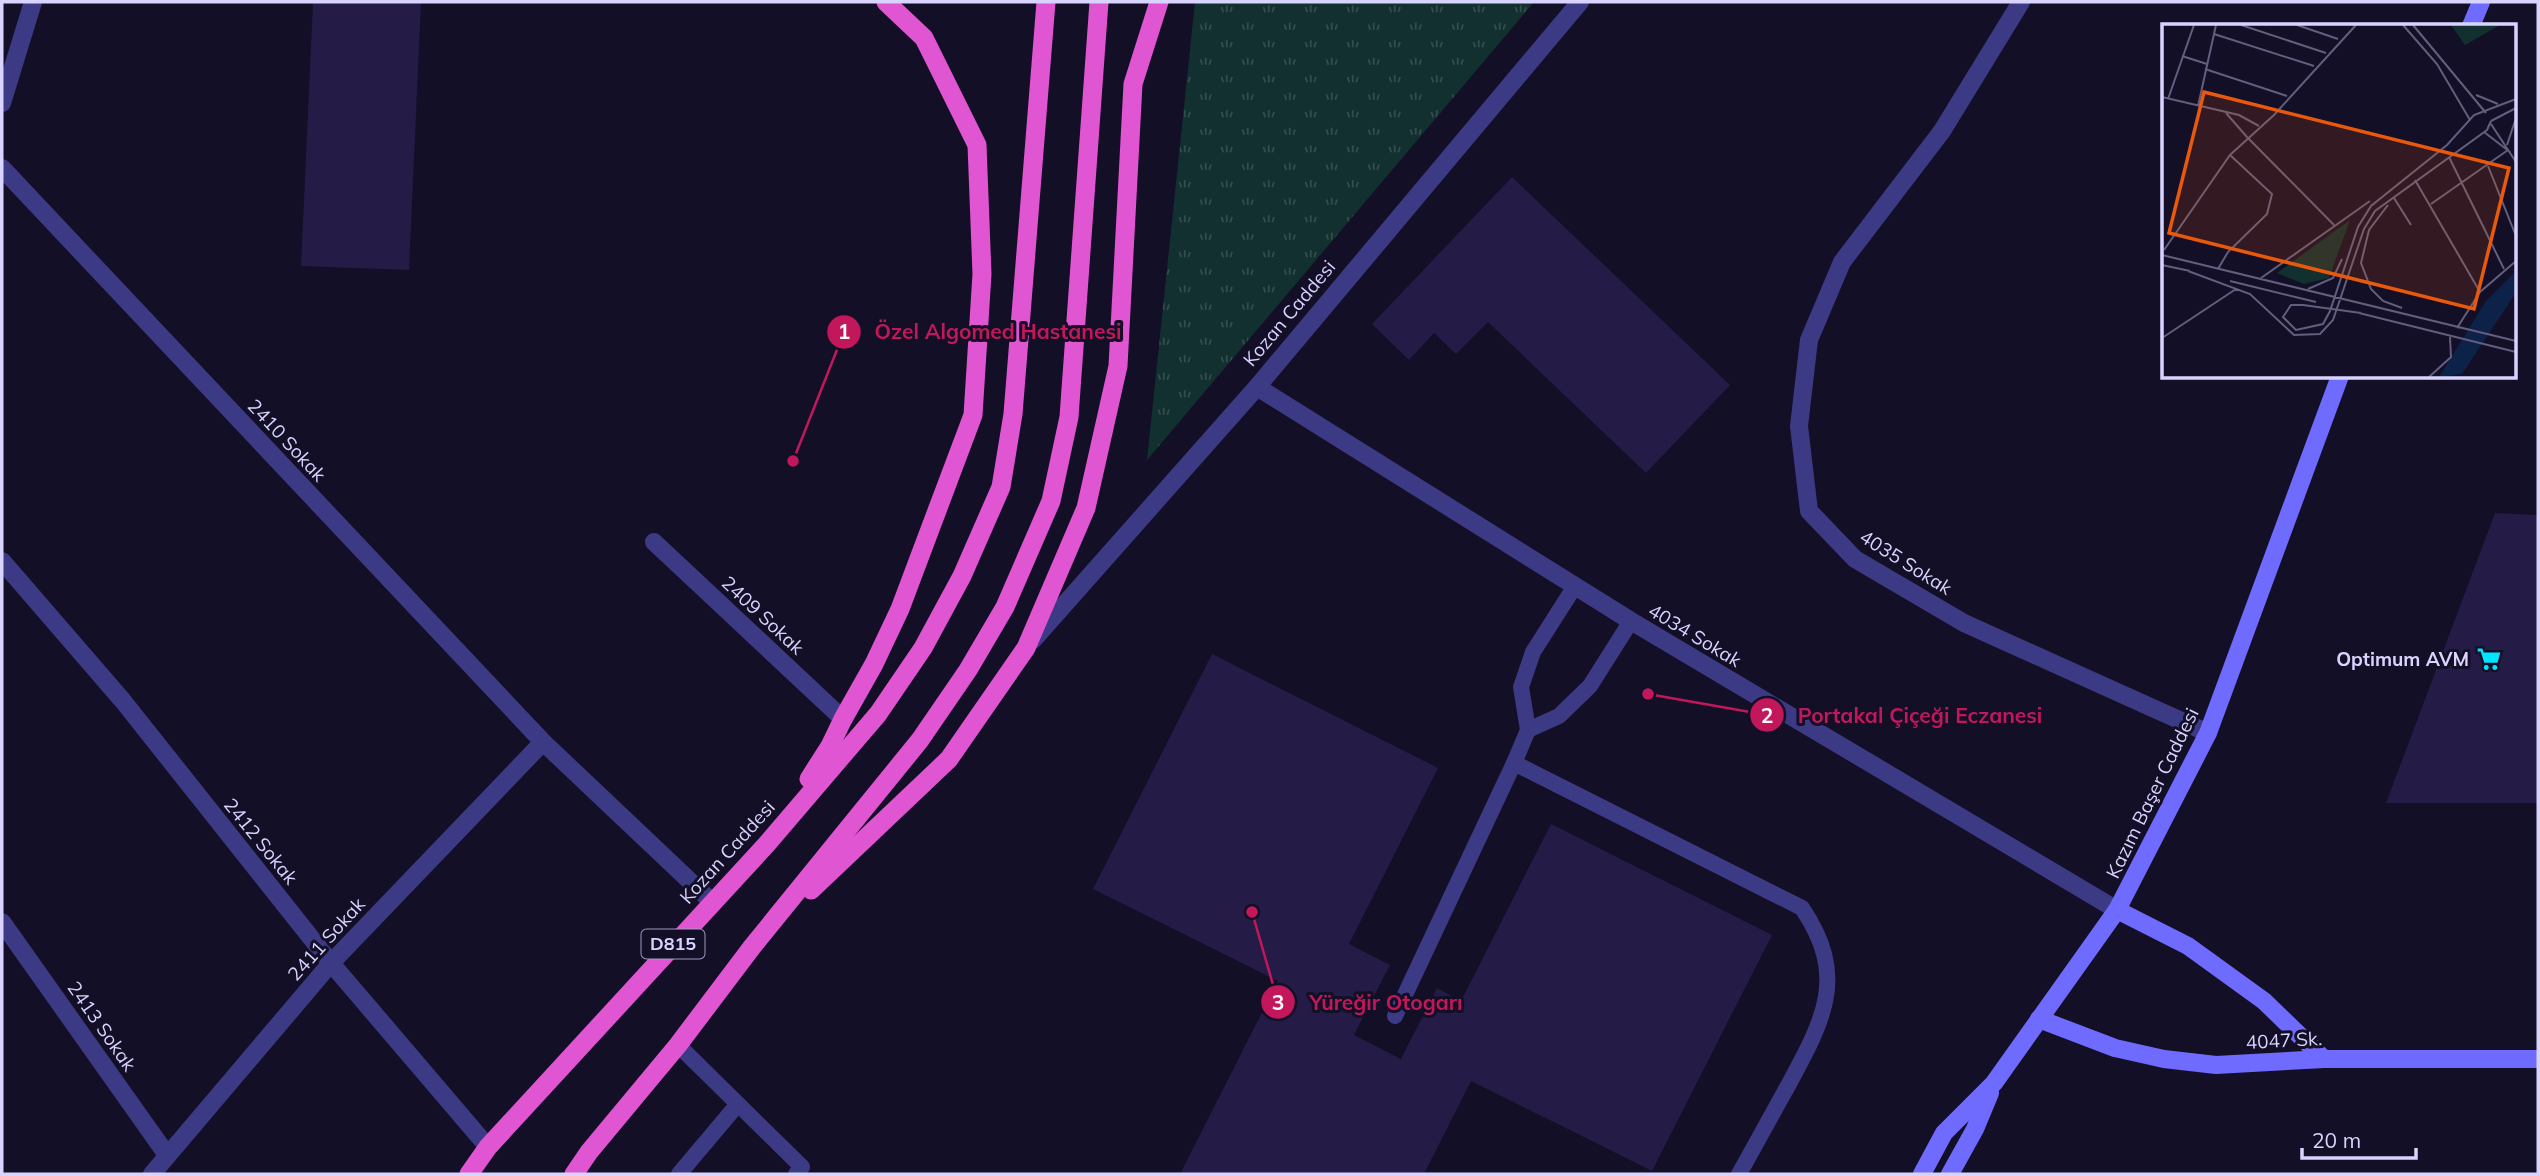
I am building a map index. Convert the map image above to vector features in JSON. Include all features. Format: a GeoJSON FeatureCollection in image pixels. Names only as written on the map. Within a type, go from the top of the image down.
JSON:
{"type":"FeatureCollection","features":[{"type":"Feature","properties":{"kind":"highway"},"geometry":{"type":"LineString","coordinates":[[766,845],[830,746],[874,664],[900,609],[972,415],[982,274],[977,145],[924,38],[886,2]]}},
{"type":"Feature","properties":{"kind":"highway","name":"Kozan Caddesi"},"geometry":{"type":"LineString","coordinates":[[469,1174],[488,1147],[766,845],[878,714],[923,648],[962,576],[1001,487],[1013,414],[1046,2]]}},
{"type":"Feature","properties":{"kind":"highway"},"geometry":{"type":"LineString","coordinates":[[574,1174],[589,1152],[678,1045],[752,947],[920,740],[968,670],[1005,607],[1051,501],[1069,417],[1099,2]]}},
{"type":"Feature","properties":{"kind":"highway"},"geometry":{"type":"LineString","coordinates":[[752,947],[949,759],[1026,648],[1086,508],[1118,366],[1133,84],[1159,2]]}},
{"type":"Feature","properties":{"kind":"main road"},"geometry":{"type":"LineString","coordinates":[[2472,24],[2481,2]]}},
{"type":"Feature","properties":{"kind":"main road","name":"Kazım Başer Caddesi"},"geometry":{"type":"LineString","coordinates":[[1922,1174],[1944,1133],[1994,1083],[2117,910],[2208,733],[2339,378]]}},
{"type":"Feature","properties":{"kind":"main road"},"geometry":{"type":"LineString","coordinates":[[2117,910],[2188,946],[2264,1000],[2325,1059]]}},
{"type":"Feature","properties":{"kind":"main road","name":"4047 Sk."},"geometry":{"type":"LineString","coordinates":[[2039,1019],[2115,1048],[2164,1059],[2216,1065],[2325,1059],[2538,1059]]}},
{"type":"Feature","properties":{"kind":"main road","name":"Kazım Başer Caddesi"},"geometry":{"type":"LineString","coordinates":[[1950,1174],[1975,1129],[1994,1083]]}},
{"type":"Feature","properties":{"kind":"street"},"geometry":{"type":"LineString","coordinates":[[2,103],[33,2]]}},
{"type":"Feature","properties":{"kind":"street","name":"Kozan Caddesi"},"geometry":{"type":"LineString","coordinates":[[1026,648],[1257,387],[1580,2]]}},
{"type":"Feature","properties":{"kind":"street","name":"4035 Sokak"},"geometry":{"type":"LineString","coordinates":[[2021,2],[1942,131],[1842,262],[1818,318],[1809,340],[1799,426],[1809,512],[1855,559],[1964,623],[2208,733]]}},
{"type":"Feature","properties":{"kind":"street","name":"2410 Sokak"},"geometry":{"type":"LineString","coordinates":[[2,168],[542,742],[712,902]]}},
{"type":"Feature","properties":{"kind":"street","name":"4034 Sokak"},"geometry":{"type":"LineString","coordinates":[[1257,387],[1631,621],[2117,910]]}},
{"type":"Feature","properties":{"kind":"street","name":"2409 Sokak"},"geometry":{"type":"LineString","coordinates":[[653,541],[843,719]]}},
{"type":"Feature","properties":{"kind":"street","name":"2412 Sokak"},"geometry":{"type":"LineString","coordinates":[[2,561],[123,701],[331,963],[488,1147]]}},
{"type":"Feature","properties":{"kind":"street","name":"2411 Sokak"},"geometry":{"type":"LineString","coordinates":[[152,1174],[331,963],[542,742]]}},
{"type":"Feature","properties":{"kind":"street","name":"2413 Sokak"},"geometry":{"type":"LineString","coordinates":[[2,922],[167,1155]]}},
{"type":"Feature","properties":{"kind":"lane"},"geometry":{"type":"LineString","coordinates":[[1395,1016],[1528,730],[1521,687],[1533,652],[1575,586]]}},
{"type":"Feature","properties":{"kind":"lane"},"geometry":{"type":"LineString","coordinates":[[1528,730],[1559,716],[1590,686],[1631,621]]}},
{"type":"Feature","properties":{"kind":"lane"},"geometry":{"type":"LineString","coordinates":[[1514,763],[1802,908],[1814,925],[1824,953],[1828,981],[1826,999],[1815,1035],[1739,1174]]}},
{"type":"Feature","properties":{"kind":"lane"},"geometry":{"type":"LineString","coordinates":[[678,1045],[802,1167],[796,1174]]}},
{"type":"Feature","properties":{"kind":"lane"},"geometry":{"type":"LineString","coordinates":[[679,1174],[738,1104]]}},
{"type":"Feature","properties":{"kind":"green space"},"geometry":{"type":"Polygon","coordinates":[[[1195,2],[1534,2],[1147,460],[1195,2]]]}},
{"type":"Feature","properties":{"kind":"building"},"geometry":{"type":"Polygon","coordinates":[[[313,2],[421,2],[409,270],[301,266],[313,2]]]}},
{"type":"Feature","properties":{"kind":"building"},"geometry":{"type":"Polygon","coordinates":[[[1512,177],[1730,385],[1646,473],[1488,322],[1456,354],[1434,333],[1409,360],[1372,324],[1512,177]]]}},
{"type":"Feature","properties":{"kind":"building","name":"Optimum AVM"},"geometry":{"type":"Polygon","coordinates":[[[2495,513],[2538,515],[2538,803],[2386,803],[2495,513]]]}},
{"type":"Feature","properties":{"kind":"building"},"geometry":{"type":"Polygon","coordinates":[[[1212,654],[1438,768],[1349,944],[1390,965],[1354,1035],[1401,1059],[1437,988],[1461,1001],[1551,824],[1772,935],[1652,1171],[1471,1081],[1424,1174],[1180,1174],[1278,981],[1093,889],[1212,654]]]}},
{"type":"Feature","properties":{"kind":"place","name":"Özel Algomed Hastanesi"},"geometry":{"type":"Point","coordinates":[793,461]}},
{"type":"Feature","properties":{"kind":"place","name":"Optimum AVM"},"geometry":{"type":"Point","coordinates":[2489,659]}},
{"type":"Feature","properties":{"kind":"place","name":"Portakal Çiçeği Eczanesi"},"geometry":{"type":"Point","coordinates":[1648,694]}},
{"type":"Feature","properties":{"kind":"place","name":"Yüreğir Otogarı"},"geometry":{"type":"Point","coordinates":[1252,912]}}]}
